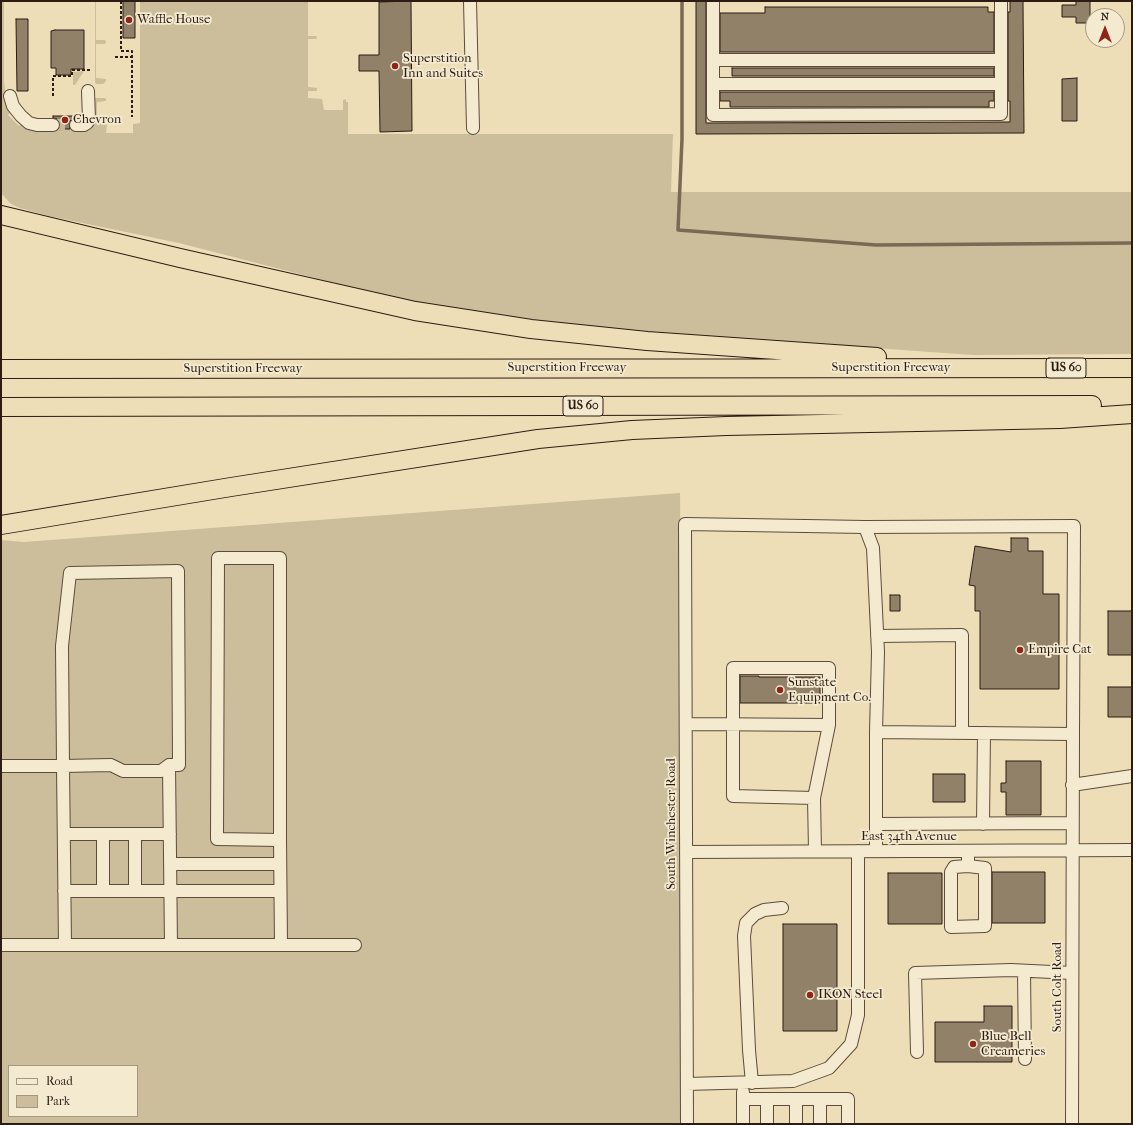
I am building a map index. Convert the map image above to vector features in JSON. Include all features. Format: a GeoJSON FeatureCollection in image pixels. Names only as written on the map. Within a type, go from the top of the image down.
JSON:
{"type":"FeatureCollection","features":[{"type":"Feature","properties":{"kind":"highway"},"geometry":{"type":"LineString","coordinates":[[1,216],[415,311],[523,328],[647,341],[886,358],[999,368]]}},
{"type":"Feature","properties":{"kind":"highway","name":"Superstition Freeway"},"geometry":{"type":"LineString","coordinates":[[1,369],[1132,368]]}},
{"type":"Feature","properties":{"kind":"highway","name":"US 60"},"geometry":{"type":"LineString","coordinates":[[1,406],[1132,406]]}},
{"type":"Feature","properties":{"kind":"highway"},"geometry":{"type":"LineString","coordinates":[[1,525],[231,486],[538,439],[632,430],[726,426],[1060,418],[1132,414]]}},
{"type":"Feature","properties":{"kind":"street"},"geometry":{"type":"LineString","coordinates":[[470,1],[473,128]]}},
{"type":"Feature","properties":{"kind":"street"},"geometry":{"type":"LineString","coordinates":[[713,1],[713,115],[1001,114],[1001,1]]}},
{"type":"Feature","properties":{"kind":"street"},"geometry":{"type":"LineString","coordinates":[[713,60],[1001,60]]}},
{"type":"Feature","properties":{"kind":"street"},"geometry":{"type":"LineString","coordinates":[[713,84],[1001,84]]}},
{"type":"Feature","properties":{"kind":"street"},"geometry":{"type":"LineString","coordinates":[[76,125],[84,125],[89,120],[88,91]]}},
{"type":"Feature","properties":{"kind":"street"},"geometry":{"type":"LineString","coordinates":[[10,96],[13,106],[29,123],[37,125],[53,125]]}},
{"type":"Feature","properties":{"kind":"street","name":"South Winchester Road"},"geometry":{"type":"LineString","coordinates":[[687,1124],[685,524],[865,527]]}},
{"type":"Feature","properties":{"kind":"street","name":"South Colt Road"},"geometry":{"type":"LineString","coordinates":[[865,527],[1074,526],[1072,1124]]}},
{"type":"Feature","properties":{"kind":"street"},"geometry":{"type":"LineString","coordinates":[[865,527],[873,548],[878,652],[876,851]]}},
{"type":"Feature","properties":{"kind":"street"},"geometry":{"type":"LineString","coordinates":[[280,840],[218,839],[218,558],[280,558],[281,945]]}},
{"type":"Feature","properties":{"kind":"street"},"geometry":{"type":"LineString","coordinates":[[1,766],[63,766],[111,765],[123,771],[161,771],[169,765],[179,765],[178,571],[70,573],[62,646],[63,766],[64,834],[64,891],[65,945]]}},
{"type":"Feature","properties":{"kind":"street"},"geometry":{"type":"LineString","coordinates":[[877,636],[962,635],[962,732]]}},
{"type":"Feature","properties":{"kind":"street"},"geometry":{"type":"LineString","coordinates":[[814,798],[733,796],[733,668],[829,668],[829,726],[814,798],[815,851]]}},
{"type":"Feature","properties":{"kind":"street"},"geometry":{"type":"LineString","coordinates":[[686,724],[829,726]]}},
{"type":"Feature","properties":{"kind":"street"},"geometry":{"type":"LineString","coordinates":[[876,732],[1073,734]]}},
{"type":"Feature","properties":{"kind":"street"},"geometry":{"type":"LineString","coordinates":[[983,824],[984,733]]}},
{"type":"Feature","properties":{"kind":"street"},"geometry":{"type":"LineString","coordinates":[[169,765],[171,945]]}},
{"type":"Feature","properties":{"kind":"street"},"geometry":{"type":"LineString","coordinates":[[1072,785],[1132,776]]}},
{"type":"Feature","properties":{"kind":"street"},"geometry":{"type":"LineString","coordinates":[[876,824],[1072,823]]}},
{"type":"Feature","properties":{"kind":"street"},"geometry":{"type":"LineString","coordinates":[[64,834],[170,834]]}},
{"type":"Feature","properties":{"kind":"street"},"geometry":{"type":"LineString","coordinates":[[103,834],[103,891]]}},
{"type":"Feature","properties":{"kind":"street"},"geometry":{"type":"LineString","coordinates":[[135,834],[135,891]]}},
{"type":"Feature","properties":{"kind":"street","name":"East 34th Avenue"},"geometry":{"type":"LineString","coordinates":[[686,852],[1132,850]]}},
{"type":"Feature","properties":{"kind":"street"},"geometry":{"type":"LineString","coordinates":[[687,1084],[793,1081],[829,1068],[851,1044],[858,1015],[858,851]]}},
{"type":"Feature","properties":{"kind":"street"},"geometry":{"type":"LineString","coordinates":[[968,851],[968,866]]}},
{"type":"Feature","properties":{"kind":"street"},"geometry":{"type":"LineString","coordinates":[[170,864],[280,864]]}},
{"type":"Feature","properties":{"kind":"street"},"geometry":{"type":"LineString","coordinates":[[968,866],[985,868],[985,926],[951,927],[951,872],[954,867],[968,866]]}},
{"type":"Feature","properties":{"kind":"street"},"geometry":{"type":"LineString","coordinates":[[64,891],[280,891]]}},
{"type":"Feature","properties":{"kind":"street"},"geometry":{"type":"LineString","coordinates":[[743,1124],[743,1099],[747,1083],[749,1050],[744,936],[746,924],[755,914],[764,910],[782,908]]}},
{"type":"Feature","properties":{"kind":"street"},"geometry":{"type":"LineString","coordinates":[[1,945],[355,945]]}},
{"type":"Feature","properties":{"kind":"street"},"geometry":{"type":"LineString","coordinates":[[917,1052],[916,973],[1024,971],[1072,973]]}},
{"type":"Feature","properties":{"kind":"street"},"geometry":{"type":"LineString","coordinates":[[1024,971],[1025,1059]]}},
{"type":"Feature","properties":{"kind":"street"},"geometry":{"type":"LineString","coordinates":[[743,1099],[848,1099],[848,1124]]}},
{"type":"Feature","properties":{"kind":"street"},"geometry":{"type":"LineString","coordinates":[[767,1099],[768,1124]]}},
{"type":"Feature","properties":{"kind":"street"},"geometry":{"type":"LineString","coordinates":[[796,1099],[796,1124]]}},
{"type":"Feature","properties":{"kind":"street"},"geometry":{"type":"LineString","coordinates":[[820,1099],[820,1124]]}},
{"type":"Feature","properties":{"kind":"path"},"geometry":{"type":"LineString","coordinates":[[121,1],[121,51],[132,51],[132,116]]}},
{"type":"Feature","properties":{"kind":"path"},"geometry":{"type":"LineString","coordinates":[[115,57],[132,57]]}},
{"type":"Feature","properties":{"kind":"path"},"geometry":{"type":"LineString","coordinates":[[53,96],[53,76],[72,76],[72,70],[90,70]]}},
{"type":"Feature","properties":{"kind":"green space"},"geometry":{"type":"Polygon","coordinates":[[[1,1],[4,1],[4,81],[6,101],[12,111],[8,115],[19,126],[22,123],[29,127],[85,127],[94,121],[95,98],[105,98],[106,101],[97,102],[97,122],[107,123],[106,133],[133,133],[133,124],[140,123],[140,1],[308,1],[308,36],[316,36],[317,38],[308,39],[308,87],[317,88],[317,91],[308,91],[308,98],[322,99],[324,110],[343,110],[343,100],[346,99],[346,102],[348,102],[348,134],[673,134],[671,192],[1132,192],[1132,354],[973,355],[578,327],[416,304],[179,243],[49,216],[20,208],[11,204],[1,193],[1,1]]]}},
{"type":"Feature","properties":{"kind":"green space"},"geometry":{"type":"Polygon","coordinates":[[[95,1],[96,40],[105,40],[106,42],[105,44],[96,44],[96,78],[106,79],[103,84],[96,84],[95,82],[95,1]]]}},
{"type":"Feature","properties":{"kind":"green space"},"geometry":{"type":"Polygon","coordinates":[[[84,71],[75,85],[73,85],[73,72],[84,71]]]}},
{"type":"Feature","properties":{"kind":"green space"},"geometry":{"type":"Polygon","coordinates":[[[680,493],[685,1124],[1,1124],[1,540],[24,542],[680,493]]]}},
{"type":"Feature","properties":{"kind":"building","name":"Waffle House"},"geometry":{"type":"Polygon","coordinates":[[[123,1],[135,1],[135,38],[123,38],[123,1]]]}},
{"type":"Feature","properties":{"kind":"building","name":"Superstition Inn and Suites"},"geometry":{"type":"Polygon","coordinates":[[[411,1],[412,131],[380,132],[379,71],[359,71],[359,55],[379,55],[379,2],[411,1]]]}},
{"type":"Feature","properties":{"kind":"building"},"geometry":{"type":"Polygon","coordinates":[[[696,1],[706,1],[706,123],[1010,122],[1010,101],[1008,101],[1008,12],[1010,12],[1010,1],[1023,1],[1024,133],[696,134],[696,1]]]}},
{"type":"Feature","properties":{"kind":"building"},"geometry":{"type":"Polygon","coordinates":[[[1076,1],[1090,1],[1090,8],[1085,8],[1085,23],[1076,23],[1076,17],[1062,17],[1062,5],[1076,5],[1076,1]]]}},
{"type":"Feature","properties":{"kind":"building"},"geometry":{"type":"Polygon","coordinates":[[[765,7],[988,7],[988,12],[994,12],[994,52],[720,52],[720,13],[765,13],[765,7]]]}},
{"type":"Feature","properties":{"kind":"building"},"geometry":{"type":"Polygon","coordinates":[[[16,19],[28,19],[28,91],[17,91],[16,19]]]}},
{"type":"Feature","properties":{"kind":"building","name":"Chevron"},"geometry":{"type":"Polygon","coordinates":[[[84,30],[84,69],[71,69],[71,75],[56,75],[56,68],[51,68],[51,31],[84,30]]]}},
{"type":"Feature","properties":{"kind":"building"},"geometry":{"type":"Polygon","coordinates":[[[732,68],[994,68],[994,76],[732,76],[732,68]]]}},
{"type":"Feature","properties":{"kind":"building"},"geometry":{"type":"Polygon","coordinates":[[[1077,78],[1077,121],[1062,121],[1062,79],[1077,78]]]}},
{"type":"Feature","properties":{"kind":"building"},"geometry":{"type":"Polygon","coordinates":[[[720,92],[994,92],[994,101],[989,101],[989,107],[730,107],[730,101],[720,101],[720,92]]]}},
{"type":"Feature","properties":{"kind":"building"},"geometry":{"type":"Polygon","coordinates":[[[53,116],[76,116],[76,118],[69,122],[70,129],[59,129],[60,122],[53,118],[53,116]]]}},
{"type":"Feature","properties":{"kind":"building","name":"Empire Cat"},"geometry":{"type":"Polygon","coordinates":[[[1011,538],[1028,538],[1028,551],[1043,551],[1043,594],[1059,594],[1059,689],[980,689],[980,611],[975,611],[975,586],[969,585],[975,546],[1011,552],[1011,538]]]}},
{"type":"Feature","properties":{"kind":"building"},"geometry":{"type":"Polygon","coordinates":[[[890,595],[900,595],[900,611],[890,611],[890,595]]]}},
{"type":"Feature","properties":{"kind":"building"},"geometry":{"type":"Polygon","coordinates":[[[1108,611],[1132,611],[1132,655],[1108,655],[1108,611]]]}},
{"type":"Feature","properties":{"kind":"building","name":"Sunstate Equipment Co."},"geometry":{"type":"Polygon","coordinates":[[[740,676],[820,677],[820,703],[740,703],[740,676]]]}},
{"type":"Feature","properties":{"kind":"building"},"geometry":{"type":"Polygon","coordinates":[[[1108,687],[1132,687],[1132,717],[1108,717],[1108,687]]]}},
{"type":"Feature","properties":{"kind":"building"},"geometry":{"type":"Polygon","coordinates":[[[1006,761],[1041,761],[1041,815],[1006,815],[1006,792],[1001,792],[1001,783],[1006,783],[1006,761]]]}},
{"type":"Feature","properties":{"kind":"building"},"geometry":{"type":"Polygon","coordinates":[[[933,774],[965,774],[965,802],[933,802],[933,774]]]}},
{"type":"Feature","properties":{"kind":"building"},"geometry":{"type":"Polygon","coordinates":[[[992,872],[1045,872],[1045,923],[992,923],[992,872]]]}},
{"type":"Feature","properties":{"kind":"building"},"geometry":{"type":"Polygon","coordinates":[[[888,873],[942,873],[942,924],[888,924],[888,873]]]}},
{"type":"Feature","properties":{"kind":"building","name":"IKON Steel"},"geometry":{"type":"Polygon","coordinates":[[[783,924],[837,924],[837,1031],[783,1031],[783,924]]]}},
{"type":"Feature","properties":{"kind":"building","name":"Blue Bell Creameries"},"geometry":{"type":"Polygon","coordinates":[[[984,1006],[1012,1006],[1012,1062],[935,1062],[935,1022],[984,1022],[984,1006]]]}},
{"type":"Feature","properties":{"kind":"waterway"},"geometry":{"type":"LineString","coordinates":[[682,1],[682,139],[678,230],[876,245],[1132,243]]}},
{"type":"Feature","properties":{"kind":"tunnel"},"geometry":{"type":"LineString","coordinates":[[53,125],[76,125]]}},
{"type":"Feature","properties":{"kind":"place","name":"Waffle House"},"geometry":{"type":"Point","coordinates":[129,20]}},
{"type":"Feature","properties":{"kind":"place","name":"Superstition Inn and Suites"},"geometry":{"type":"Point","coordinates":[395,66]}},
{"type":"Feature","properties":{"kind":"place","name":"Chevron"},"geometry":{"type":"Point","coordinates":[65,120]}},
{"type":"Feature","properties":{"kind":"place","name":"Empire Cat"},"geometry":{"type":"Point","coordinates":[1020,650]}},
{"type":"Feature","properties":{"kind":"place","name":"Sunstate Equipment Co."},"geometry":{"type":"Point","coordinates":[780,690]}},
{"type":"Feature","properties":{"kind":"place","name":"IKON Steel"},"geometry":{"type":"Point","coordinates":[810,995]}},
{"type":"Feature","properties":{"kind":"place","name":"Blue Bell Creameries"},"geometry":{"type":"Point","coordinates":[973,1044]}}]}
